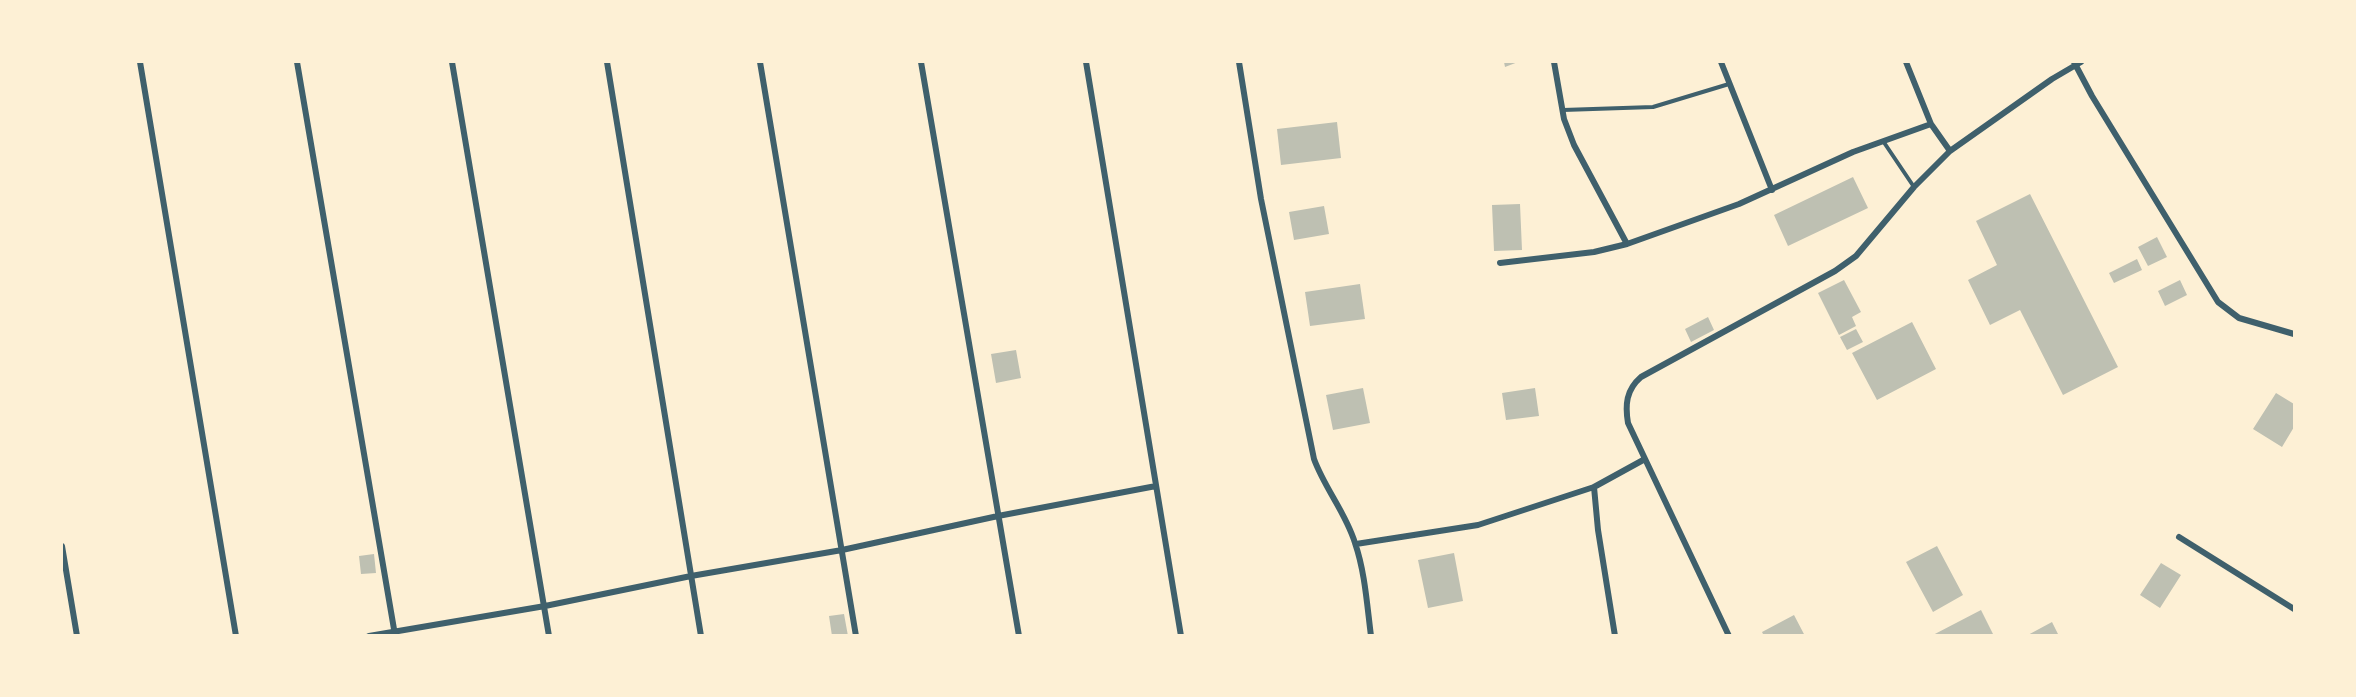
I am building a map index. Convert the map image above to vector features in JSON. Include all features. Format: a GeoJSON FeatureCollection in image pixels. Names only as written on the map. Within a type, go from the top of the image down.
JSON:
{"type":"FeatureCollection","features":[{"type":"Feature","properties":{"kind":"street"},"geometry":{"type":"LineString","coordinates":[[141,62],[236,636]]}},
{"type":"Feature","properties":{"kind":"street"},"geometry":{"type":"LineString","coordinates":[[297,62],[395,634]]}},
{"type":"Feature","properties":{"kind":"street"},"geometry":{"type":"LineString","coordinates":[[452,62],[549,636]]}},
{"type":"Feature","properties":{"kind":"street"},"geometry":{"type":"LineString","coordinates":[[607,62],[701,636]]}},
{"type":"Feature","properties":{"kind":"street"},"geometry":{"type":"LineString","coordinates":[[760,62],[856,636]]}},
{"type":"Feature","properties":{"kind":"street"},"geometry":{"type":"LineString","coordinates":[[921,62],[1019,636]]}},
{"type":"Feature","properties":{"kind":"street"},"geometry":{"type":"LineString","coordinates":[[1086,62],[1181,636]]}},
{"type":"Feature","properties":{"kind":"street"},"geometry":{"type":"LineString","coordinates":[[1239,62],[1261,199],[1314,459],[1321,478],[1356,544],[1371,636]]}},
{"type":"Feature","properties":{"kind":"street"},"geometry":{"type":"LineString","coordinates":[[1554,62],[1562,110],[1574,145],[1627,244]]}},
{"type":"Feature","properties":{"kind":"street"},"geometry":{"type":"LineString","coordinates":[[1721,62],[1772,190]]}},
{"type":"Feature","properties":{"kind":"street"},"geometry":{"type":"LineString","coordinates":[[1906,62],[1931,124],[1950,151]]}},
{"type":"Feature","properties":{"kind":"street"},"geometry":{"type":"LineString","coordinates":[[1729,636],[1628,423],[1627,397],[1633,385],[1655,370],[1835,271],[1856,256],[1914,187],[1950,151],[2077,63],[2092,96],[2218,302],[2239,318],[2292,333]]}},
{"type":"Feature","properties":{"kind":"street"},"geometry":{"type":"LineString","coordinates":[[1500,263],[1594,252],[1627,244],[1711,215],[1883,141],[1931,124]]}},
{"type":"Feature","properties":{"kind":"street"},"geometry":{"type":"LineString","coordinates":[[1356,544],[1478,525],[1594,487],[1646,459]]}},
{"type":"Feature","properties":{"kind":"street"},"geometry":{"type":"LineString","coordinates":[[369,636],[395,634],[692,576],[842,550],[998,516],[1156,486]]}},
{"type":"Feature","properties":{"kind":"street"},"geometry":{"type":"LineString","coordinates":[[1594,487],[1598,530],[1615,636]]}},
{"type":"Feature","properties":{"kind":"street"},"geometry":{"type":"LineString","coordinates":[[2179,537],[2295,609]]}},
{"type":"Feature","properties":{"kind":"street"},"geometry":{"type":"LineString","coordinates":[[62,546],[77,636]]}},
{"type":"Feature","properties":{"kind":"lane"},"geometry":{"type":"LineString","coordinates":[[1562,110],[1653,107],[1729,84]]}},
{"type":"Feature","properties":{"kind":"lane"},"geometry":{"type":"LineString","coordinates":[[1883,141],[1914,187]]}},
{"type":"Feature","properties":{"kind":"building"},"geometry":{"type":"Polygon","coordinates":[[[1504,62],[1518,62],[1505,67],[1504,62]]]}},
{"type":"Feature","properties":{"kind":"building"},"geometry":{"type":"Polygon","coordinates":[[[1337,122],[1341,158],[1281,165],[1277,129],[1337,122]]]}},
{"type":"Feature","properties":{"kind":"building"},"geometry":{"type":"Polygon","coordinates":[[[1853,177],[1868,208],[1788,246],[1774,215],[1853,177]]]}},
{"type":"Feature","properties":{"kind":"building"},"geometry":{"type":"Polygon","coordinates":[[[2030,194],[2118,367],[2063,395],[2020,310],[1990,325],[1968,280],[1997,265],[1976,221],[2030,194]]]}},
{"type":"Feature","properties":{"kind":"building"},"geometry":{"type":"Polygon","coordinates":[[[1520,204],[1522,250],[1494,251],[1492,205],[1520,204]]]}},
{"type":"Feature","properties":{"kind":"building"},"geometry":{"type":"Polygon","coordinates":[[[1324,206],[1329,234],[1294,240],[1289,212],[1324,206]]]}},
{"type":"Feature","properties":{"kind":"building"},"geometry":{"type":"Polygon","coordinates":[[[2157,237],[2167,257],[2148,266],[2138,247],[2157,237]]]}},
{"type":"Feature","properties":{"kind":"building"},"geometry":{"type":"Polygon","coordinates":[[[2137,259],[2142,270],[2114,283],[2109,273],[2137,259]]]}},
{"type":"Feature","properties":{"kind":"building"},"geometry":{"type":"Polygon","coordinates":[[[1844,280],[1861,312],[1852,317],[1856,326],[1839,335],[1818,293],[1844,280]]]}},
{"type":"Feature","properties":{"kind":"building"},"geometry":{"type":"Polygon","coordinates":[[[2180,280],[2187,295],[2165,306],[2158,291],[2180,280]]]}},
{"type":"Feature","properties":{"kind":"building"},"geometry":{"type":"Polygon","coordinates":[[[1360,284],[1365,319],[1310,326],[1305,292],[1360,284]]]}},
{"type":"Feature","properties":{"kind":"building"},"geometry":{"type":"Polygon","coordinates":[[[1708,317],[1714,330],[1691,342],[1685,329],[1708,317]]]}},
{"type":"Feature","properties":{"kind":"building"},"geometry":{"type":"Polygon","coordinates":[[[1912,322],[1936,369],[1877,400],[1852,353],[1912,322]]]}},
{"type":"Feature","properties":{"kind":"building"},"geometry":{"type":"Polygon","coordinates":[[[1856,329],[1863,342],[1847,350],[1840,337],[1856,329]]]}},
{"type":"Feature","properties":{"kind":"building"},"geometry":{"type":"Polygon","coordinates":[[[1016,350],[1021,378],[996,383],[991,354],[1016,350]]]}},
{"type":"Feature","properties":{"kind":"building"},"geometry":{"type":"Polygon","coordinates":[[[1363,388],[1370,423],[1333,430],[1326,395],[1363,388]]]}},
{"type":"Feature","properties":{"kind":"building"},"geometry":{"type":"Polygon","coordinates":[[[1535,388],[1539,416],[1506,420],[1502,393],[1535,388]]]}},
{"type":"Feature","properties":{"kind":"building"},"geometry":{"type":"Polygon","coordinates":[[[2276,393],[2294,404],[2294,427],[2282,447],[2253,429],[2276,393]]]}},
{"type":"Feature","properties":{"kind":"building"},"geometry":{"type":"Polygon","coordinates":[[[1937,546],[1963,595],[1933,612],[1906,562],[1937,546]]]}},
{"type":"Feature","properties":{"kind":"building"},"geometry":{"type":"Polygon","coordinates":[[[1454,553],[1463,601],[1428,608],[1418,560],[1454,553]]]}},
{"type":"Feature","properties":{"kind":"building"},"geometry":{"type":"Polygon","coordinates":[[[374,554],[376,573],[361,574],[359,556],[374,554]]]}},
{"type":"Feature","properties":{"kind":"building"},"geometry":{"type":"Polygon","coordinates":[[[2161,563],[2181,575],[2160,608],[2140,595],[2161,563]]]}},
{"type":"Feature","properties":{"kind":"building"},"geometry":{"type":"Polygon","coordinates":[[[1981,610],[1994,636],[1931,636],[1981,610]]]}},
{"type":"Feature","properties":{"kind":"building"},"geometry":{"type":"Polygon","coordinates":[[[844,614],[848,636],[832,636],[829,616],[844,614]]]}},
{"type":"Feature","properties":{"kind":"building"},"geometry":{"type":"Polygon","coordinates":[[[1794,615],[1805,636],[1764,636],[1762,632],[1794,615]]]}},
{"type":"Feature","properties":{"kind":"building"},"geometry":{"type":"Polygon","coordinates":[[[2052,622],[2059,636],[2026,636],[2052,622]]]}}]}
